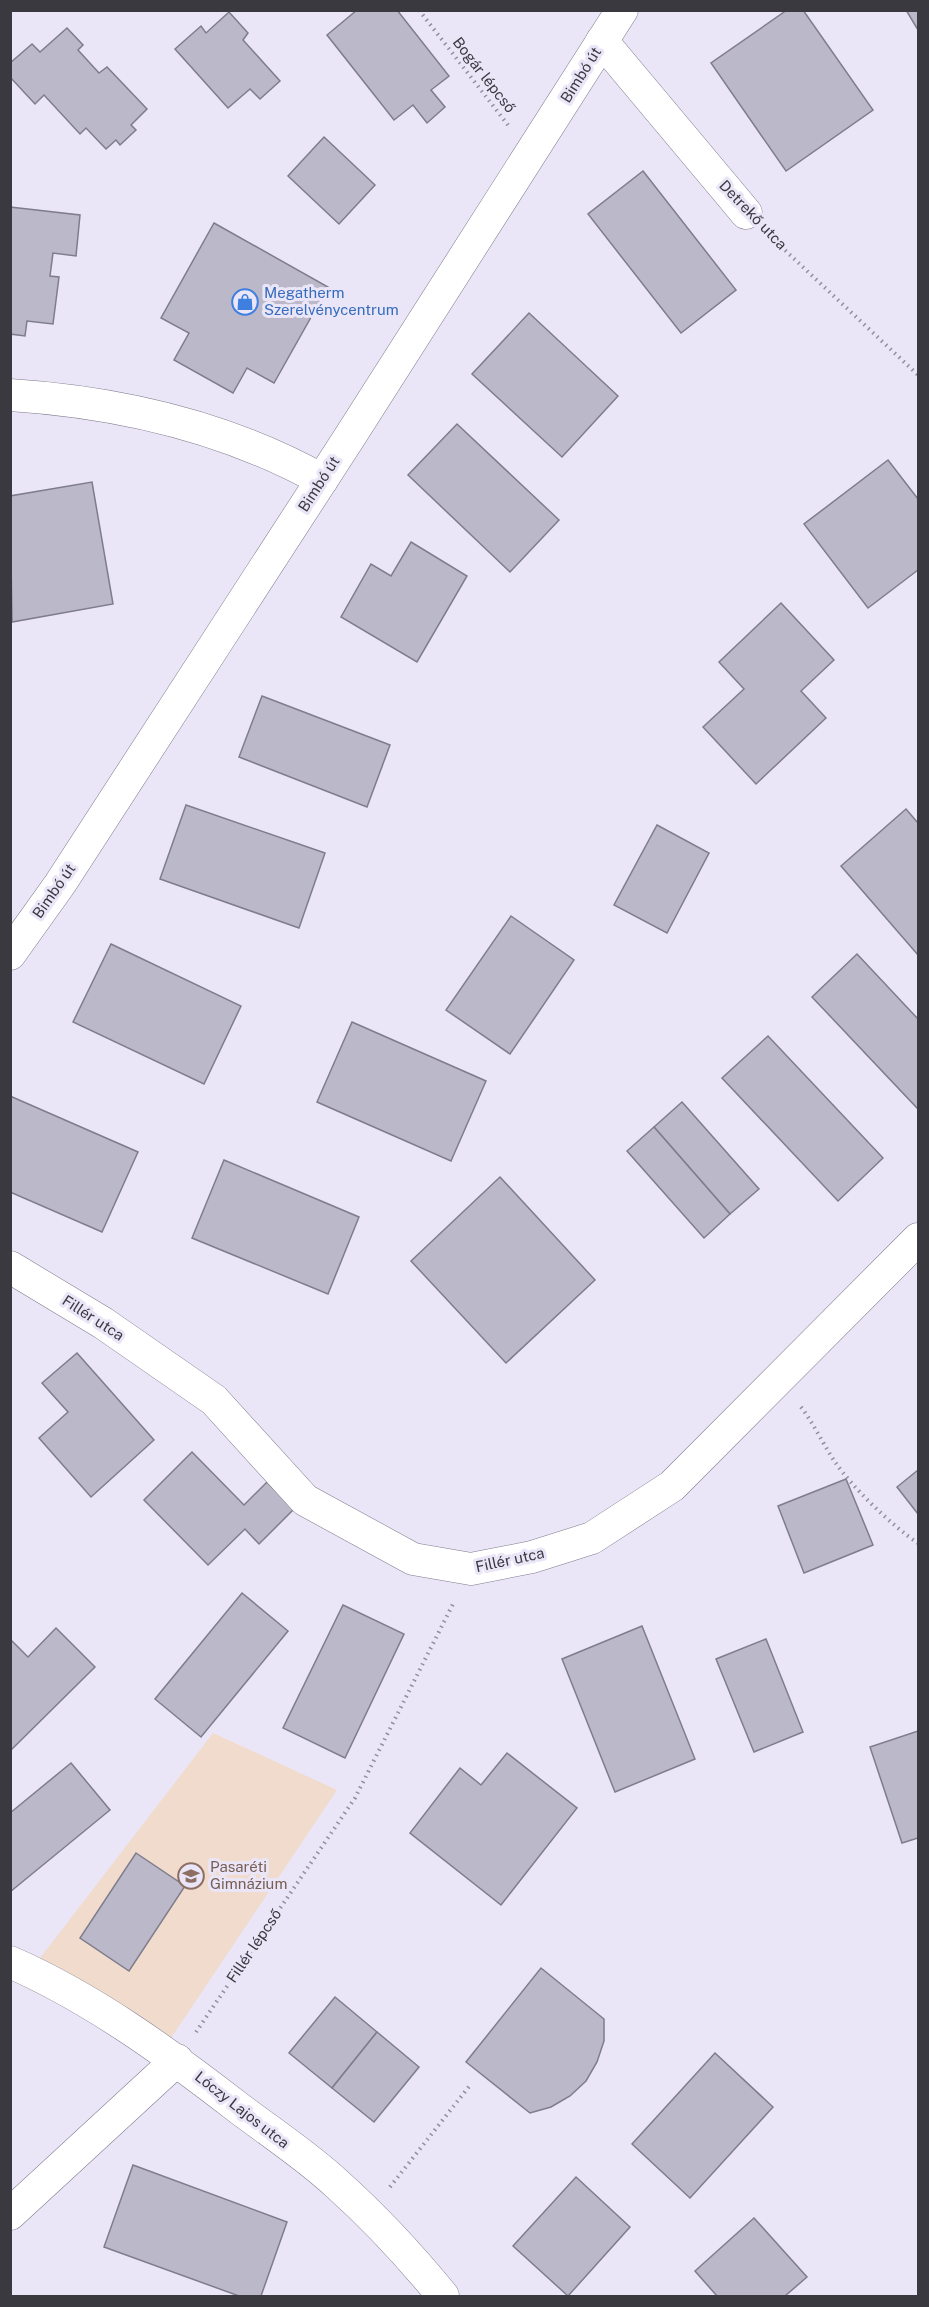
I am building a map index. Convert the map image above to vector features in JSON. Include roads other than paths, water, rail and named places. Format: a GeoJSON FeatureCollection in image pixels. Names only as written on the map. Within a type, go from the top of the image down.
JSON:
{"type":"FeatureCollection","features":[{"type":"Feature","properties":{"kind":"street","name":"Bimbó út"},"geometry":{"type":"LineString","coordinates":[[10,954],[60,884],[322,480],[622,10]]}},
{"type":"Feature","properties":{"kind":"street","name":"Detrekő utca"},"geometry":{"type":"LineString","coordinates":[[602,42],[746,213]]}},
{"type":"Feature","properties":{"kind":"street"},"geometry":{"type":"LineString","coordinates":[[10,395],[63,398],[134,411],[204,429],[289,461],[322,480]]}},
{"type":"Feature","properties":{"kind":"street","name":"Fillér utca"},"geometry":{"type":"LineString","coordinates":[[10,1267],[103,1323],[214,1401],[305,1500],[413,1559],[471,1569],[532,1557],[592,1538],[672,1486],[918,1239]]}},
{"type":"Feature","properties":{"kind":"street","name":"Lóczy Lajos utca"},"geometry":{"type":"LineString","coordinates":[[10,1962],[119,2021],[177,2060],[336,2183],[424,2273],[443,2296]]}},
{"type":"Feature","properties":{"kind":"street"},"geometry":{"type":"LineString","coordinates":[[10,2214],[177,2060]]}},
{"type":"Feature","properties":{"kind":"place","name":"Megatherm Szerelvénycentrum"},"geometry":{"type":"Point","coordinates":[245,302]}},
{"type":"Feature","properties":{"kind":"place","name":"Pasaréti Gimnázium"},"geometry":{"type":"Point","coordinates":[191,1876]}}]}
